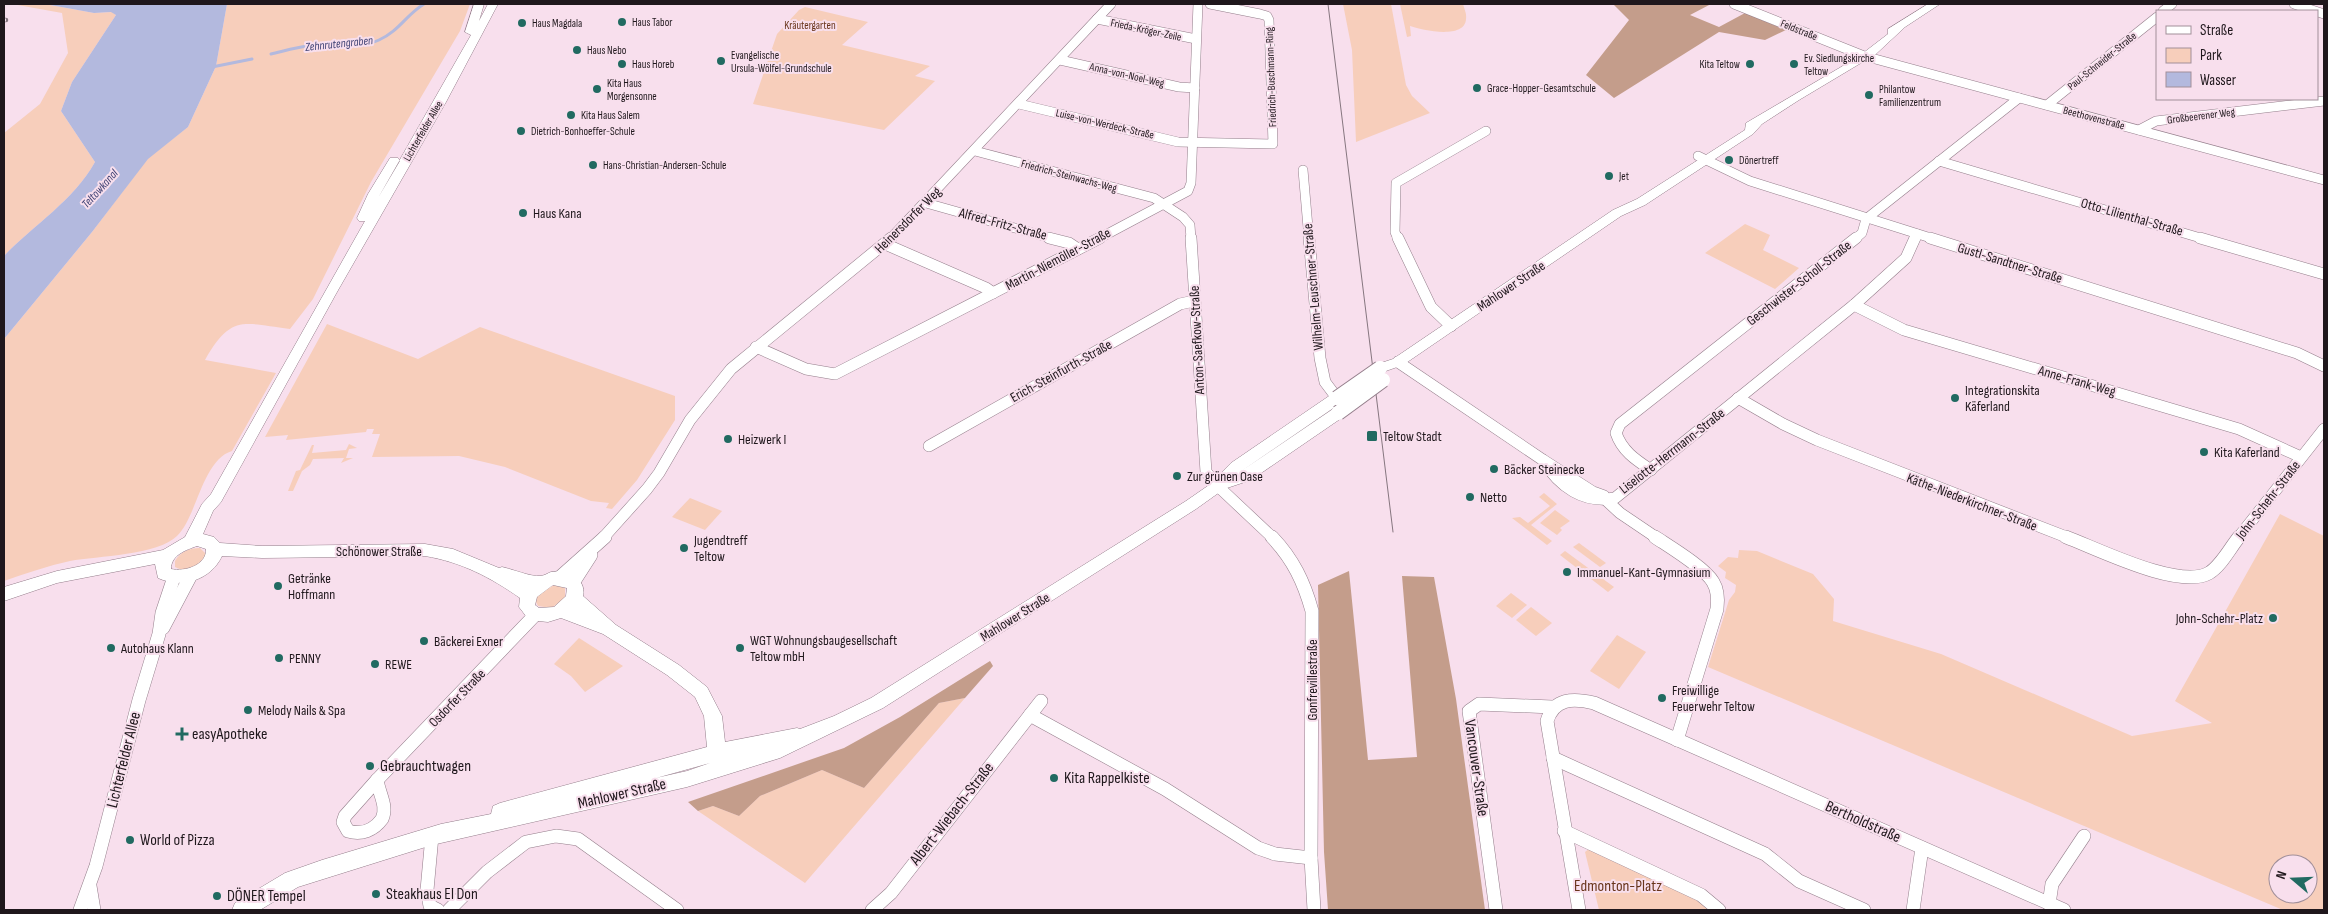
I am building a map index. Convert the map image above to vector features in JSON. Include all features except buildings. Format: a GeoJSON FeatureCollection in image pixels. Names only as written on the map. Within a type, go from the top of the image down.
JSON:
{"type":"FeatureCollection","features":[{"type":"Feature","properties":{"kind":"main road","name":"Lichterfelder Allee"},"geometry":{"type":"LineString","coordinates":[[350,257],[374,194],[469,33],[479,4]]}},
{"type":"Feature","properties":{"kind":"main road","name":"Lichterfelder Allee"},"geometry":{"type":"LineString","coordinates":[[204,549],[218,507],[216,498],[493,4]]}},
{"type":"Feature","properties":{"kind":"main road","name":"Mahlower Straße"},"geometry":{"type":"LineString","coordinates":[[242,910],[292,880],[432,836],[660,785],[718,761],[774,752],[806,734],[840,722],[877,703],[1022,614],[1217,487],[1246,476],[1338,405],[1382,374],[1395,371],[1398,362],[1624,209],[1641,202],[1732,134],[1758,122],[1816,84],[1838,73],[1860,54],[1892,37],[1900,27],[1935,4]]}},
{"type":"Feature","properties":{"kind":"main road","name":"Schönower Straße"},"geometry":{"type":"LineString","coordinates":[[204,549],[262,552],[425,550],[463,557],[493,571],[528,595]]}},
{"type":"Feature","properties":{"kind":"main road"},"geometry":{"type":"LineString","coordinates":[[168,567],[204,549]]}},
{"type":"Feature","properties":{"kind":"main road"},"geometry":{"type":"LineString","coordinates":[[4,594],[41,582],[93,571],[168,567],[190,575],[204,549]]}},
{"type":"Feature","properties":{"kind":"main road","name":"Schönower Straße"},"geometry":{"type":"LineString","coordinates":[[493,571],[542,583]]}},
{"type":"Feature","properties":{"kind":"main road"},"geometry":{"type":"LineString","coordinates":[[610,630],[569,587],[542,583],[528,595],[527,607],[535,616],[548,616],[562,612],[610,630],[680,674],[701,692],[713,716],[718,761]]}},
{"type":"Feature","properties":{"kind":"main road"},"geometry":{"type":"LineString","coordinates":[[562,612],[569,587]]}},
{"type":"Feature","properties":{"kind":"street","name":"Heinersdorfer Weg"},"geometry":{"type":"LineString","coordinates":[[569,587],[600,541],[651,484],[690,420],[719,381],[756,347],[885,244],[926,204],[1111,4]]}},
{"type":"Feature","properties":{"kind":"street","name":"Martin-Niemöller-Straße"},"geometry":{"type":"LineString","coordinates":[[756,347],[811,371],[826,375],[835,374],[1188,191],[1191,183],[1198,4]]}},
{"type":"Feature","properties":{"kind":"street","name":"Friedrich-Buschmann-Ring"},"geometry":{"type":"LineString","coordinates":[[1192,142],[1273,144],[1269,20],[1267,16],[1260,14],[1210,4]]}},
{"type":"Feature","properties":{"kind":"street","name":"Feldstraße"},"geometry":{"type":"LineString","coordinates":[[1734,4],[1860,54]]}},
{"type":"Feature","properties":{"kind":"street"},"geometry":{"type":"LineString","coordinates":[[2294,4],[2316,10]]}},
{"type":"Feature","properties":{"kind":"street","name":"Paul-Schneider-Straße"},"geometry":{"type":"LineString","coordinates":[[2048,105],[2156,18]]}},
{"type":"Feature","properties":{"kind":"street","name":"Frieda-Kröger-Zeile"},"geometry":{"type":"LineString","coordinates":[[1097,19],[1196,39]]}},
{"type":"Feature","properties":{"kind":"street","name":"Beethovenstraße"},"geometry":{"type":"LineString","coordinates":[[1860,54],[2324,180]]}},
{"type":"Feature","properties":{"kind":"street","name":"Anna-von-Noel-Weg"},"geometry":{"type":"LineString","coordinates":[[1060,60],[1179,87],[1195,88]]}},
{"type":"Feature","properties":{"kind":"street","name":"Geschwister-Scholl-Straße"},"geometry":{"type":"LineString","coordinates":[[1651,470],[1631,456],[1618,442],[1616,433],[1620,424],[1862,234],[1866,219],[2019,98]]}},
{"type":"Feature","properties":{"kind":"street","name":"Großbeerener Weg"},"geometry":{"type":"LineString","coordinates":[[2139,130],[2156,121],[2324,101]]}},
{"type":"Feature","properties":{"kind":"street","name":"Luise-von-Werdeck-Straße"},"geometry":{"type":"LineString","coordinates":[[1019,104],[1178,142],[1192,142]]}},
{"type":"Feature","properties":{"kind":"street"},"geometry":{"type":"LineString","coordinates":[[1451,326],[1431,307],[1395,232],[1396,183],[1486,131]]}},
{"type":"Feature","properties":{"kind":"street","name":"Friedrich-Steinwachs-Weg"},"geometry":{"type":"LineString","coordinates":[[975,151],[1154,198],[1162,204]]}},
{"type":"Feature","properties":{"kind":"street","name":"Gustl-Sandtner-Straße"},"geometry":{"type":"LineString","coordinates":[[1701,158],[1750,181],[2297,353],[2324,366]]}},
{"type":"Feature","properties":{"kind":"street","name":"Otto-Lilienthal-Straße"},"geometry":{"type":"LineString","coordinates":[[1939,161],[2324,274]]}},
{"type":"Feature","properties":{"kind":"street","name":"Wilhelm-Leuschner-Straße"},"geometry":{"type":"LineString","coordinates":[[1303,170],[1320,358],[1325,382],[1338,405]]}},
{"type":"Feature","properties":{"kind":"street","name":"Alfred-Fritz-Straße"},"geometry":{"type":"LineString","coordinates":[[926,204],[1069,243],[1078,249]]}},
{"type":"Feature","properties":{"kind":"street","name":"Anton-Saefkow-Straße"},"geometry":{"type":"LineString","coordinates":[[1162,204],[1183,217],[1190,225],[1205,466],[1206,472],[1217,487]]}},
{"type":"Feature","properties":{"kind":"street","name":"Liselotte-Herrmann-Straße"},"geometry":{"type":"LineString","coordinates":[[1398,362],[1593,492],[1609,496],[1620,494],[1854,305],[1906,258],[1917,234]]}},
{"type":"Feature","properties":{"kind":"street"},"geometry":{"type":"LineString","coordinates":[[885,244],[994,293]]}},
{"type":"Feature","properties":{"kind":"street","name":"Erich-Steinfurth-Straße"},"geometry":{"type":"LineString","coordinates":[[929,446],[1180,304],[1194,302]]}},
{"type":"Feature","properties":{"kind":"street","name":"Anne-Frank-Weg"},"geometry":{"type":"LineString","coordinates":[[1854,305],[1904,330],[2239,429],[2301,457]]}},
{"type":"Feature","properties":{"kind":"street","name":"Käthe-Niederkirchner-Straße"},"geometry":{"type":"LineString","coordinates":[[1738,398],[1789,427],[1833,447],[2156,572],[2190,579],[2204,576],[2212,571]]}},
{"type":"Feature","properties":{"kind":"street","name":"John-Schehr-Straße"},"geometry":{"type":"LineString","coordinates":[[2212,571],[2324,429]]}},
{"type":"Feature","properties":{"kind":"street"},"geometry":{"type":"LineString","coordinates":[[1543,460],[1553,475],[1572,490],[1595,500],[1606,501],[1620,494]]}},
{"type":"Feature","properties":{"kind":"street","name":"Gonfrevillestraße"},"geometry":{"type":"LineString","coordinates":[[1217,487],[1288,553],[1304,579],[1310,599],[1312,611],[1311,858],[1314,910]]}},
{"type":"Feature","properties":{"kind":"street"},"geometry":{"type":"LineString","coordinates":[[1606,501],[1620,513],[1690,561],[1713,582],[1718,599],[1717,609],[1677,740]]}},
{"type":"Feature","properties":{"kind":"street","name":"Lichterfelder Allee"},"geometry":{"type":"LineString","coordinates":[[160,634],[168,567]]}},
{"type":"Feature","properties":{"kind":"street","name":"Lichterfelder Allee"},"geometry":{"type":"LineString","coordinates":[[80,910],[90,886],[139,700],[160,634],[190,575]]}},
{"type":"Feature","properties":{"kind":"street","name":"Osdorfer Straße"},"geometry":{"type":"LineString","coordinates":[[377,780],[535,616]]}},
{"type":"Feature","properties":{"kind":"street","name":"Bertholdstraße"},"geometry":{"type":"LineString","coordinates":[[1572,699],[1594,703],[2064,910]]}},
{"type":"Feature","properties":{"kind":"street","name":"Vancouver-Straße"},"geometry":{"type":"LineString","coordinates":[[1496,910],[1469,711],[1479,704],[1552,707],[1564,700],[1572,699]]}},
{"type":"Feature","properties":{"kind":"street","name":"Albert-Wiebach-Straße"},"geometry":{"type":"LineString","coordinates":[[872,910],[890,893],[1042,701]]}},
{"type":"Feature","properties":{"kind":"street"},"geometry":{"type":"LineString","coordinates":[[1552,707],[1547,721],[1578,910]]}},
{"type":"Feature","properties":{"kind":"street"},"geometry":{"type":"LineString","coordinates":[[1030,715],[1179,798],[1258,848],[1275,854],[1311,858]]}},
{"type":"Feature","properties":{"kind":"street"},"geometry":{"type":"LineString","coordinates":[[1553,758],[1765,854],[1798,880],[1864,910]]}},
{"type":"Feature","properties":{"kind":"street"},"geometry":{"type":"LineString","coordinates":[[1564,832],[1701,895],[1719,910]]}},
{"type":"Feature","properties":{"kind":"street"},"geometry":{"type":"LineString","coordinates":[[432,836],[427,890],[430,906],[438,910]]}},
{"type":"Feature","properties":{"kind":"street"},"geometry":{"type":"LineString","coordinates":[[449,910],[487,872],[526,842],[556,836],[578,839],[678,910]]}},
{"type":"Feature","properties":{"kind":"street"},"geometry":{"type":"LineString","coordinates":[[2049,904],[2052,884],[2084,836]]}},
{"type":"Feature","properties":{"kind":"street"},"geometry":{"type":"LineString","coordinates":[[1913,910],[1922,848]]}},
{"type":"Feature","properties":{"kind":"street"},"geometry":{"type":"LineString","coordinates":[[90,886],[94,910]]}},
{"type":"Feature","properties":{"kind":"green space"},"geometry":{"type":"Polygon","coordinates":[[[12,4],[45,4],[94,13],[112,12],[116,15],[72,82],[61,111],[95,162],[76,189],[4,256],[4,133],[40,104],[68,53],[62,13],[12,4]]]}},
{"type":"Feature","properties":{"kind":"green space"},"geometry":{"type":"Polygon","coordinates":[[[227,4],[470,4],[460,31],[371,182],[313,299],[290,329],[249,324],[231,328],[214,345],[205,360],[276,373],[232,451],[222,456],[214,465],[190,516],[177,536],[168,542],[142,551],[70,561],[4,581],[4,339],[92,232],[148,158],[188,127],[216,66],[227,4]]]}},
{"type":"Feature","properties":{"kind":"green space"},"geometry":{"type":"Polygon","coordinates":[[[1343,4],[1391,4],[1406,85],[1412,96],[1430,113],[1356,142],[1352,50],[1343,4]]]}},
{"type":"Feature","properties":{"kind":"green space"},"geometry":{"type":"Polygon","coordinates":[[[1400,4],[1463,4],[1466,19],[1464,25],[1458,30],[1451,31],[1423,30],[1410,26],[1411,36],[1407,37],[1400,4]]]}},
{"type":"Feature","properties":{"kind":"green space","name":"Kräutergarten"},"geometry":{"type":"Polygon","coordinates":[[[805,7],[868,22],[842,45],[930,66],[915,76],[935,81],[884,130],[753,104],[777,34],[799,10],[805,7]]]}},
{"type":"Feature","properties":{"kind":"green space"},"geometry":{"type":"Polygon","coordinates":[[[1745,224],[1770,235],[1763,250],[1799,268],[1775,289],[1705,253],[1745,224]]]}},
{"type":"Feature","properties":{"kind":"green space"},"geometry":{"type":"Polygon","coordinates":[[[327,324],[418,359],[480,327],[675,396],[675,420],[637,480],[612,509],[606,508],[609,503],[591,501],[505,467],[459,456],[372,457],[380,434],[372,434],[374,429],[367,429],[366,432],[286,440],[288,435],[265,437],[327,324]]]}},
{"type":"Feature","properties":{"kind":"green space"},"geometry":{"type":"Polygon","coordinates":[[[349,444],[357,448],[349,449],[346,458],[353,458],[341,463],[344,458],[313,459],[310,465],[302,471],[293,491],[288,491],[296,471],[300,470],[312,445],[314,445],[312,453],[346,450],[349,444]]]}},
{"type":"Feature","properties":{"kind":"green space"},"geometry":{"type":"Polygon","coordinates":[[[1544,493],[1557,504],[1531,525],[1552,541],[1547,545],[1512,518],[1520,517],[1528,523],[1550,506],[1539,497],[1544,493]]]}},
{"type":"Feature","properties":{"kind":"green space"},"geometry":{"type":"Polygon","coordinates":[[[690,498],[722,511],[705,530],[672,517],[690,498]]]}},
{"type":"Feature","properties":{"kind":"green space"},"geometry":{"type":"Polygon","coordinates":[[[1555,510],[1570,521],[1560,528],[1562,530],[1557,535],[1540,523],[1555,510]]]}},
{"type":"Feature","properties":{"kind":"green space"},"geometry":{"type":"Polygon","coordinates":[[[2280,514],[2324,536],[2324,910],[2283,910],[2269,904],[2318,904],[2318,854],[2268,854],[2268,904],[1708,667],[1729,600],[1735,592],[1736,585],[1725,578],[1726,572],[1718,566],[1728,557],[1738,558],[1739,550],[1757,551],[1813,574],[1834,599],[1833,621],[1941,654],[2132,736],[2212,723],[2175,701],[2280,514]]]}},
{"type":"Feature","properties":{"kind":"green space"},"geometry":{"type":"Polygon","coordinates":[[[1579,543],[1606,563],[1600,567],[1573,547],[1579,543]]]}},
{"type":"Feature","properties":{"kind":"green space"},"geometry":{"type":"Polygon","coordinates":[[[200,548],[206,554],[201,562],[189,569],[175,567],[175,561],[182,553],[200,548]]]}},
{"type":"Feature","properties":{"kind":"green space"},"geometry":{"type":"Polygon","coordinates":[[[1565,551],[1614,587],[1608,592],[1560,555],[1565,551]]]}},
{"type":"Feature","properties":{"kind":"green space"},"geometry":{"type":"Polygon","coordinates":[[[554,585],[565,588],[565,599],[551,608],[538,606],[536,602],[537,595],[554,585]]]}},
{"type":"Feature","properties":{"kind":"green space"},"geometry":{"type":"Polygon","coordinates":[[[1511,593],[1527,605],[1512,618],[1496,606],[1511,593]]]}},
{"type":"Feature","properties":{"kind":"green space"},"geometry":{"type":"Polygon","coordinates":[[[1531,607],[1552,623],[1536,636],[1516,620],[1531,607]]]}},
{"type":"Feature","properties":{"kind":"green space"},"geometry":{"type":"Polygon","coordinates":[[[1617,635],[1646,652],[1619,689],[1590,671],[1617,635]]]}},
{"type":"Feature","properties":{"kind":"green space"},"geometry":{"type":"Polygon","coordinates":[[[579,638],[623,666],[585,692],[571,676],[554,664],[579,638]]]}},
{"type":"Feature","properties":{"kind":"green space"},"geometry":{"type":"Polygon","coordinates":[[[965,698],[805,883],[698,811],[713,806],[739,816],[760,796],[822,770],[864,788],[939,703],[965,698]]]}},
{"type":"Feature","properties":{"kind":"green space","name":"Edmonton-Platz"},"geometry":{"type":"Polygon","coordinates":[[[1589,849],[1701,901],[1712,910],[1599,910],[1585,852],[1589,849]]]}},
{"type":"Feature","properties":{"kind":"shaded area"},"geometry":{"type":"Polygon","coordinates":[[[1613,4],[1711,4],[1690,15],[1719,27],[1745,13],[1786,30],[1765,40],[1719,32],[1614,98],[1586,75],[1629,20],[1613,4]]]}},
{"type":"Feature","properties":{"kind":"shaded area"},"geometry":{"type":"Polygon","coordinates":[[[1349,571],[1368,760],[1417,757],[1402,576],[1434,577],[1456,699],[1485,910],[1328,910],[1324,852],[1318,585],[1349,571]]]}},
{"type":"Feature","properties":{"kind":"shaded area"},"geometry":{"type":"Polygon","coordinates":[[[990,661],[993,666],[965,698],[939,703],[864,788],[822,770],[760,796],[739,816],[713,806],[698,811],[688,802],[844,748],[900,717],[990,661]]]}},
{"type":"Feature","properties":{"kind":"water","name":"Teltowkanal"},"geometry":{"type":"Polygon","coordinates":[[[45,4],[227,4],[216,66],[188,127],[148,159],[92,232],[4,339],[4,256],[76,189],[95,162],[61,111],[72,82],[116,15],[111,12],[94,13],[45,4]]]}},
{"type":"Feature","properties":{"kind":"waterway","name":"Zehnrutengraben"},"geometry":{"type":"LineString","coordinates":[[271,54],[309,46],[353,46],[371,43],[392,32],[424,4]]}},
{"type":"Feature","properties":{"kind":"waterway","name":"Zehnrutengraben"},"geometry":{"type":"LineString","coordinates":[[212,67],[252,59]]}},
{"type":"Feature","properties":{"kind":"tram line"},"geometry":{"type":"LineString","coordinates":[[1328,4],[1393,532]]}},
{"type":"Feature","properties":{"kind":"place","name":"Haus Tabor"},"geometry":{"type":"Point","coordinates":[622,22]}},
{"type":"Feature","properties":{"kind":"place","name":"Haus Magdala"},"geometry":{"type":"Point","coordinates":[522,23]}},
{"type":"Feature","properties":{"kind":"place","name":"Haus Nebo"},"geometry":{"type":"Point","coordinates":[577,50]}},
{"type":"Feature","properties":{"kind":"place","name":"Evangelische Ursula-Wölfel-Grundschule"},"geometry":{"type":"Point","coordinates":[721,61]}},
{"type":"Feature","properties":{"kind":"place","name":"Haus Horeb"},"geometry":{"type":"Point","coordinates":[622,64]}},
{"type":"Feature","properties":{"kind":"place","name":"Kita Teltow"},"geometry":{"type":"Point","coordinates":[1750,64]}},
{"type":"Feature","properties":{"kind":"place","name":"Ev. Siedlungskirche Teltow"},"geometry":{"type":"Point","coordinates":[1794,64]}},
{"type":"Feature","properties":{"kind":"place","name":"Grace-Hopper-Gesamtschule"},"geometry":{"type":"Point","coordinates":[1477,88]}},
{"type":"Feature","properties":{"kind":"place","name":"Kita Haus Morgensonne"},"geometry":{"type":"Point","coordinates":[597,89]}},
{"type":"Feature","properties":{"kind":"place","name":"Philantow Familienzentrum"},"geometry":{"type":"Point","coordinates":[1869,95]}},
{"type":"Feature","properties":{"kind":"place","name":"Kita Haus Salem"},"geometry":{"type":"Point","coordinates":[571,115]}},
{"type":"Feature","properties":{"kind":"place","name":"Dietrich-Bonhoeffer-Schule"},"geometry":{"type":"Point","coordinates":[521,131]}},
{"type":"Feature","properties":{"kind":"place","name":"Dönertreff"},"geometry":{"type":"Point","coordinates":[1729,160]}},
{"type":"Feature","properties":{"kind":"place","name":"Hans-Christian-Andersen-Schule"},"geometry":{"type":"Point","coordinates":[593,165]}},
{"type":"Feature","properties":{"kind":"place","name":"Jet"},"geometry":{"type":"Point","coordinates":[1609,176]}},
{"type":"Feature","properties":{"kind":"place","name":"Haus Kana"},"geometry":{"type":"Point","coordinates":[523,213]}},
{"type":"Feature","properties":{"kind":"place","name":"Integrationskita Käferland"},"geometry":{"type":"Point","coordinates":[1955,398]}},
{"type":"Feature","properties":{"kind":"place","name":"Teltow Stadt"},"geometry":{"type":"Point","coordinates":[1372,436]}},
{"type":"Feature","properties":{"kind":"place","name":"Heizwerk I"},"geometry":{"type":"Point","coordinates":[728,439]}},
{"type":"Feature","properties":{"kind":"place","name":"Kita Kaferland"},"geometry":{"type":"Point","coordinates":[2204,452]}},
{"type":"Feature","properties":{"kind":"place","name":"Bäcker Steinecke"},"geometry":{"type":"Point","coordinates":[1494,469]}},
{"type":"Feature","properties":{"kind":"place","name":"Zur grünen Oase"},"geometry":{"type":"Point","coordinates":[1177,476]}},
{"type":"Feature","properties":{"kind":"place","name":"Netto"},"geometry":{"type":"Point","coordinates":[1470,497]}},
{"type":"Feature","properties":{"kind":"place","name":"Jugendtreff Teltow"},"geometry":{"type":"Point","coordinates":[684,548]}},
{"type":"Feature","properties":{"kind":"place","name":"Immanuel-Kant-Gymnasium"},"geometry":{"type":"Point","coordinates":[1567,572]}},
{"type":"Feature","properties":{"kind":"place","name":"Getränke Hoffmann"},"geometry":{"type":"Point","coordinates":[278,586]}},
{"type":"Feature","properties":{"kind":"place","name":"John-Schehr-Platz"},"geometry":{"type":"Point","coordinates":[2273,618]}},
{"type":"Feature","properties":{"kind":"place","name":"Bäckerei Exner"},"geometry":{"type":"Point","coordinates":[424,641]}},
{"type":"Feature","properties":{"kind":"place","name":"Autohaus Klann"},"geometry":{"type":"Point","coordinates":[111,648]}},
{"type":"Feature","properties":{"kind":"place","name":"WGT Wohnungsbaugesellschaft Teltow mbH"},"geometry":{"type":"Point","coordinates":[740,648]}},
{"type":"Feature","properties":{"kind":"place","name":"PENNY"},"geometry":{"type":"Point","coordinates":[279,658]}},
{"type":"Feature","properties":{"kind":"place","name":"REWE"},"geometry":{"type":"Point","coordinates":[375,664]}},
{"type":"Feature","properties":{"kind":"place","name":"Freiwillige Feuerwehr Teltow"},"geometry":{"type":"Point","coordinates":[1662,698]}},
{"type":"Feature","properties":{"kind":"place","name":"Melody Nails & Spa"},"geometry":{"type":"Point","coordinates":[248,710]}},
{"type":"Feature","properties":{"kind":"place","name":"easyApotheke"},"geometry":{"type":"Point","coordinates":[182,734]}},
{"type":"Feature","properties":{"kind":"place","name":"Gebrauchtwagen"},"geometry":{"type":"Point","coordinates":[370,766]}},
{"type":"Feature","properties":{"kind":"place","name":"Kita Rappelkiste"},"geometry":{"type":"Point","coordinates":[1054,778]}},
{"type":"Feature","properties":{"kind":"place","name":"World of Pizza"},"geometry":{"type":"Point","coordinates":[130,840]}},
{"type":"Feature","properties":{"kind":"place","name":"Steakhaus El Don"},"geometry":{"type":"Point","coordinates":[376,894]}},
{"type":"Feature","properties":{"kind":"place","name":"DÖNER Tempel"},"geometry":{"type":"Point","coordinates":[217,896]}}]}
